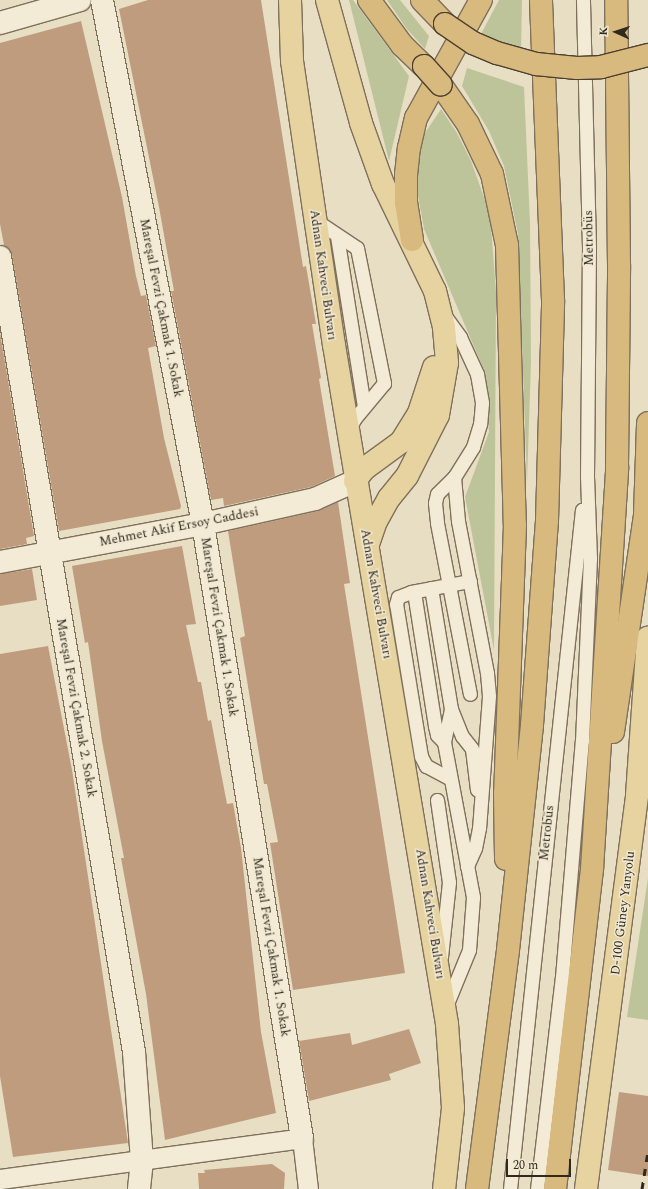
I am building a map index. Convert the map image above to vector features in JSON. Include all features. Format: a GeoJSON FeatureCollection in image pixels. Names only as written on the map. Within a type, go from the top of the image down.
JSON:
{"type":"FeatureCollection","features":[{"type":"Feature","properties":{"kind":"highway"},"geometry":{"type":"LineString","coordinates":[[369,0],[402,45],[441,85],[468,124],[492,174],[507,246],[514,525],[505,793],[508,950]]}},
{"type":"Feature","properties":{"kind":"highway"},"geometry":{"type":"LineString","coordinates":[[422,0],[445,24],[473,42],[497,53],[536,64],[577,68],[601,67],[648,55]]}},
{"type":"Feature","properties":{"kind":"highway"},"geometry":{"type":"LineString","coordinates":[[412,240],[406,203],[406,175],[409,148],[416,118],[428,92],[480,0]]}},
{"type":"Feature","properties":{"kind":"highway"},"geometry":{"type":"LineString","coordinates":[[477,1189],[508,950],[532,725],[547,521],[554,300],[542,0]]}},
{"type":"Feature","properties":{"kind":"highway"},"geometry":{"type":"LineString","coordinates":[[555,1189],[590,884],[598,790],[617,467],[619,367],[616,0]]}},
{"type":"Feature","properties":{"kind":"highway"},"geometry":{"type":"LineString","coordinates":[[598,790],[614,729],[630,633],[645,515],[648,423]]}},
{"type":"Feature","properties":{"kind":"main road","name":"Adnan Kahveci Bulvarı"},"geometry":{"type":"LineString","coordinates":[[290,0],[292,61],[347,433],[368,545],[445,1009],[453,1108],[444,1189]]}},
{"type":"Feature","properties":{"kind":"main road"},"geometry":{"type":"LineString","coordinates":[[327,0],[362,123],[383,184],[412,240],[435,291],[442,319],[447,362],[438,415],[407,476],[389,498],[376,521],[368,545]]}},
{"type":"Feature","properties":{"kind":"main road"},"geometry":{"type":"LineString","coordinates":[[355,481],[364,469],[401,442],[419,412],[442,319]]}},
{"type":"Feature","properties":{"kind":"main road","name":"D-100 Güney Yanyolu"},"geometry":{"type":"LineString","coordinates":[[586,1189],[637,795],[648,637]]}},
{"type":"Feature","properties":{"kind":"main road"},"geometry":{"type":"LineString","coordinates":[[637,795],[648,752]]}},
{"type":"Feature","properties":{"kind":"street"},"geometry":{"type":"LineString","coordinates":[[0,23],[80,0]]}},
{"type":"Feature","properties":{"kind":"street","name":"Mareşal Fevzi Çakmak 1. Sokak"},"geometry":{"type":"LineString","coordinates":[[102,0],[203,524],[302,1138]]}},
{"type":"Feature","properties":{"kind":"street","name":"Mareşal Fevzi Çakmak 2. Sokak"},"geometry":{"type":"LineString","coordinates":[[0,257],[134,1052],[142,1160],[139,1189]]}},
{"type":"Feature","properties":{"kind":"street","name":"Mehmet Akif Ersoy Caddesi"},"geometry":{"type":"LineString","coordinates":[[0,562],[203,524],[315,499],[355,481]]}},
{"type":"Feature","properties":{"kind":"street"},"geometry":{"type":"LineString","coordinates":[[0,1179],[302,1138],[308,1189]]}},
{"type":"Feature","properties":{"kind":"lane","name":"Metrobüs"},"geometry":{"type":"LineString","coordinates":[[537,1189],[562,977],[582,741],[590,558],[587,477],[589,247],[583,0]]}},
{"type":"Feature","properties":{"kind":"lane"},"geometry":{"type":"LineString","coordinates":[[315,220],[337,236],[358,248],[384,383],[364,406],[347,433]]}},
{"type":"Feature","properties":{"kind":"lane"},"geometry":{"type":"LineString","coordinates":[[337,236],[364,406]]}},
{"type":"Feature","properties":{"kind":"lane"},"geometry":{"type":"LineString","coordinates":[[442,319],[464,345],[477,374],[482,403],[480,424],[474,447],[454,477],[437,494],[435,503],[448,585],[470,694]]}},
{"type":"Feature","properties":{"kind":"lane"},"geometry":{"type":"LineString","coordinates":[[454,477],[458,521],[489,690],[488,732],[481,814],[475,848],[467,866]]}},
{"type":"Feature","properties":{"kind":"lane","name":"Metrobüs"},"geometry":{"type":"LineString","coordinates":[[510,1189],[576,555],[587,477]]}},
{"type":"Feature","properties":{"kind":"lane"},"geometry":{"type":"LineString","coordinates":[[449,778],[426,766],[421,756],[396,604],[398,597],[470,580]]}},
{"type":"Feature","properties":{"kind":"lane"},"geometry":{"type":"LineString","coordinates":[[431,588],[451,705],[462,736],[472,749],[481,814]]}},
{"type":"Feature","properties":{"kind":"lane"},"geometry":{"type":"LineString","coordinates":[[414,592],[435,726],[437,735],[444,742]]}},
{"type":"Feature","properties":{"kind":"lane"},"geometry":{"type":"LineString","coordinates":[[445,1009],[469,950],[473,897],[449,778],[444,742],[451,705],[470,694],[489,690]]}},
{"type":"Feature","properties":{"kind":"lane"},"geometry":{"type":"LineString","coordinates":[[437,800],[449,882],[439,970]]}},
{"type":"Feature","properties":{"kind":"green space"},"geometry":{"type":"Polygon","coordinates":[[[349,0],[353,0],[409,76],[389,161],[349,0]]]}},
{"type":"Feature","properties":{"kind":"green space"},"geometry":{"type":"Polygon","coordinates":[[[387,0],[400,0],[429,36],[425,49],[406,28],[387,0]]]}},
{"type":"Feature","properties":{"kind":"green space"},"geometry":{"type":"Polygon","coordinates":[[[499,0],[522,0],[521,49],[481,34],[499,0]]]}},
{"type":"Feature","properties":{"kind":"green space"},"geometry":{"type":"Polygon","coordinates":[[[467,68],[524,87],[530,223],[531,362],[527,483],[518,234],[504,166],[489,131],[462,86],[467,68]]]}},
{"type":"Feature","properties":{"kind":"green space"},"geometry":{"type":"Polygon","coordinates":[[[441,109],[457,133],[471,161],[490,214],[496,292],[494,650],[465,497],[489,432],[484,370],[424,229],[415,179],[419,142],[441,109]]]}},
{"type":"Feature","properties":{"kind":"green space"},"geometry":{"type":"Polygon","coordinates":[[[648,878],[648,1020],[627,1017],[648,878]]]}},
{"type":"Feature","properties":{"kind":"building"},"geometry":{"type":"Polygon","coordinates":[[[148,0],[261,0],[303,267],[306,266],[316,324],[312,324],[321,378],[319,379],[335,476],[311,487],[224,506],[223,498],[211,500],[171,291],[174,291],[159,207],[119,9],[148,0]]]}},
{"type":"Feature","properties":{"kind":"building"},"geometry":{"type":"Polygon","coordinates":[[[81,21],[122,197],[136,276],[141,296],[146,295],[156,346],[148,348],[164,438],[181,506],[180,509],[59,531],[12,255],[4,245],[0,224],[0,43],[81,21]]]}},
{"type":"Feature","properties":{"kind":"building"},"geometry":{"type":"Polygon","coordinates":[[[0,332],[34,536],[26,538],[27,544],[0,549],[0,332]]]}},
{"type":"Feature","properties":{"kind":"building"},"geometry":{"type":"Polygon","coordinates":[[[338,502],[350,583],[344,584],[405,973],[293,990],[270,843],[278,842],[267,784],[264,784],[240,638],[245,636],[228,531],[318,511],[338,502]]]}},
{"type":"Feature","properties":{"kind":"building"},"geometry":{"type":"Polygon","coordinates":[[[182,546],[196,624],[186,625],[198,682],[201,682],[208,721],[211,720],[227,804],[233,803],[241,848],[261,1032],[276,1113],[165,1140],[146,994],[121,858],[124,858],[102,741],[88,642],[85,643],[72,566],[182,546]]]}},
{"type":"Feature","properties":{"kind":"building"},"geometry":{"type":"Polygon","coordinates":[[[32,569],[37,600],[0,606],[0,574],[32,569]]]}},
{"type":"Feature","properties":{"kind":"building"},"geometry":{"type":"Polygon","coordinates":[[[48,646],[72,770],[128,1143],[13,1157],[0,1076],[0,654],[48,646]]]}},
{"type":"Feature","properties":{"kind":"building"},"geometry":{"type":"Polygon","coordinates":[[[409,1029],[421,1063],[389,1074],[391,1080],[309,1101],[299,1041],[350,1033],[352,1045],[409,1029]]]}},
{"type":"Feature","properties":{"kind":"building"},"geometry":{"type":"Polygon","coordinates":[[[619,1092],[648,1096],[648,1176],[608,1170],[619,1092]]]}},
{"type":"Feature","properties":{"kind":"building"},"geometry":{"type":"Polygon","coordinates":[[[272,1164],[285,1173],[284,1189],[199,1189],[198,1173],[205,1173],[204,1170],[272,1164]]]}},
{"type":"Feature","properties":{"kind":"railway"},"geometry":{"type":"LineString","coordinates":[[642,1189],[648,1153]]}}]}
